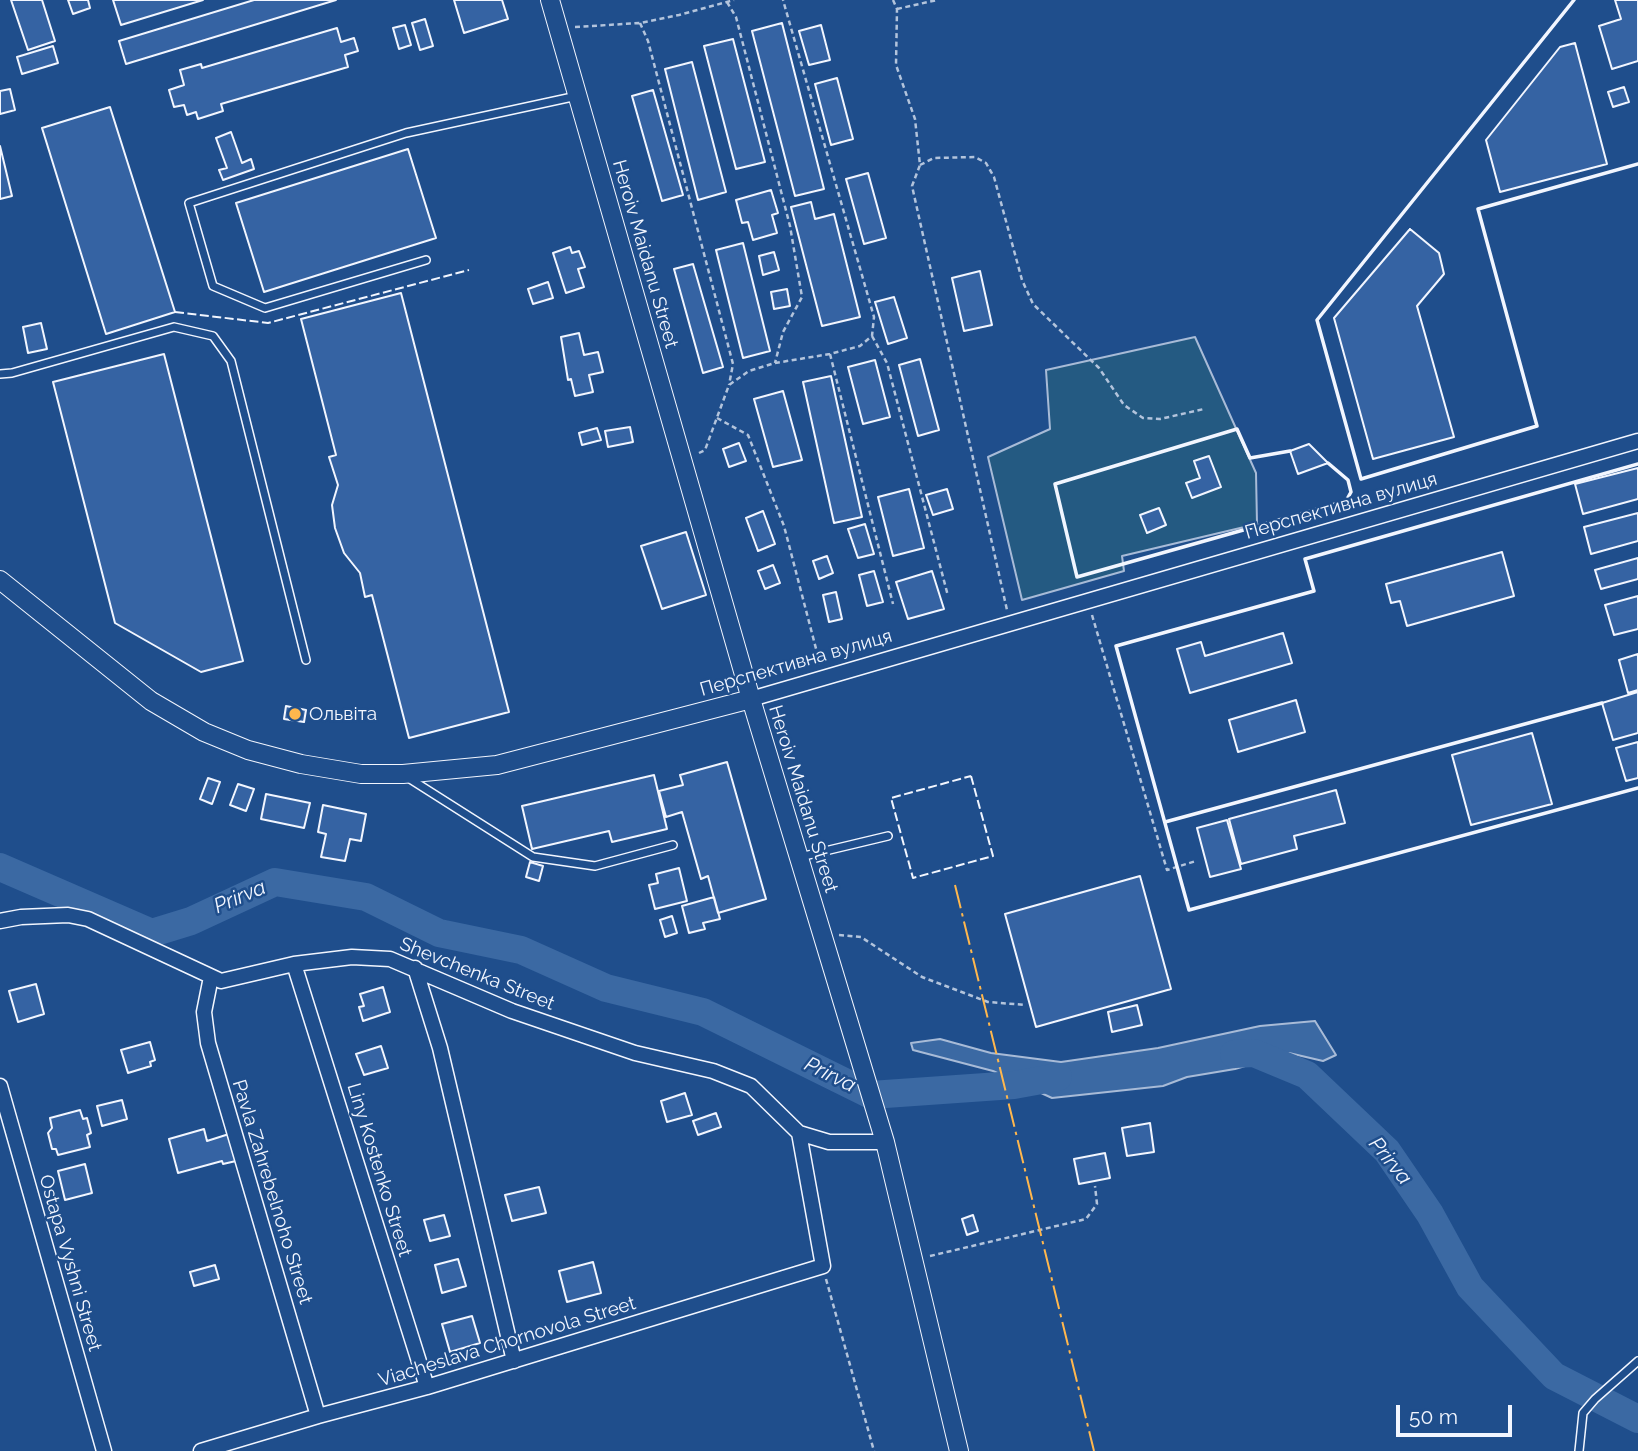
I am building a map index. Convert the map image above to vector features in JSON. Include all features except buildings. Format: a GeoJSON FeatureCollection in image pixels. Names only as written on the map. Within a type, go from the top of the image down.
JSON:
{"type":"FeatureCollection","features":[{"type":"Feature","properties":{"kind":"street","name":"Heroiv Maidanu Street"},"geometry":{"type":"LineString","coordinates":[[550,0],[751,699],[886,1142],[959,1451]]}},
{"type":"Feature","properties":{"kind":"street","name":"Перспективна вулиця"},"geometry":{"type":"LineString","coordinates":[[0,580],[150,701],[204,732],[248,750],[301,764],[361,774],[403,774],[497,765],[751,699],[1638,441]]}},
{"type":"Feature","properties":{"kind":"street","name":"Shevchenka Street"},"geometry":{"type":"LineString","coordinates":[[0,921],[21,917],[68,915],[88,919],[221,981],[294,964],[352,957],[390,959],[512,1011],[635,1053],[713,1072],[751,1086],[799,1133],[829,1142],[886,1142]]}},
{"type":"Feature","properties":{"kind":"street","name":"Liny Kostenko Street"},"geometry":{"type":"LineString","coordinates":[[294,964],[427,1387]]}},
{"type":"Feature","properties":{"kind":"street"},"geometry":{"type":"LineString","coordinates":[[415,968],[440,1048],[514,1361]]}},
{"type":"Feature","properties":{"kind":"street","name":"Pavla Zahrebelnoho Street"},"geometry":{"type":"LineString","coordinates":[[211,977],[204,1012],[208,1042],[318,1416]]}},
{"type":"Feature","properties":{"kind":"street","name":"Ostapa Vyshni Street"},"geometry":{"type":"LineString","coordinates":[[0,1086],[104,1451]]}},
{"type":"Feature","properties":{"kind":"street"},"geometry":{"type":"LineString","coordinates":[[799,1133],[823,1266]]}},
{"type":"Feature","properties":{"kind":"street","name":"Viacheslava Chornovola Street"},"geometry":{"type":"LineString","coordinates":[[201,1451],[427,1387],[823,1266]]}},
{"type":"Feature","properties":{"kind":"lane"},"geometry":{"type":"LineString","coordinates":[[426,260],[265,308],[213,285],[189,203],[405,134],[578,95]]}},
{"type":"Feature","properties":{"kind":"lane"},"geometry":{"type":"LineString","coordinates":[[0,374],[12,373],[174,327],[213,336],[231,361],[306,660]]}},
{"type":"Feature","properties":{"kind":"lane"},"geometry":{"type":"LineString","coordinates":[[403,774],[533,856],[594,866],[673,845]]}},
{"type":"Feature","properties":{"kind":"lane"},"geometry":{"type":"LineString","coordinates":[[799,858],[888,836]]}},
{"type":"Feature","properties":{"kind":"lane"},"geometry":{"type":"LineString","coordinates":[[1579,1451],[1583,1413],[1638,1361]]}},
{"type":"Feature","properties":{"kind":"path"},"geometry":{"type":"LineString","coordinates":[[558,28],[640,23],[734,0]]}},
{"type":"Feature","properties":{"kind":"path"},"geometry":{"type":"LineString","coordinates":[[783,0],[874,317],[872,336],[887,363],[948,596]]}},
{"type":"Feature","properties":{"kind":"path"},"geometry":{"type":"LineString","coordinates":[[893,0],[897,9],[896,65],[915,119],[920,165],[912,186],[1010,624]]}},
{"type":"Feature","properties":{"kind":"path"},"geometry":{"type":"LineString","coordinates":[[897,9],[937,0]]}},
{"type":"Feature","properties":{"kind":"path"},"geometry":{"type":"LineString","coordinates":[[727,2],[736,17],[790,226],[802,297],[783,332],[775,363]]}},
{"type":"Feature","properties":{"kind":"path"},"geometry":{"type":"LineString","coordinates":[[640,23],[652,55],[733,364],[729,385],[705,450],[683,461]]}},
{"type":"Feature","properties":{"kind":"path"},"geometry":{"type":"LineString","coordinates":[[920,165],[934,158],[975,157],[986,163],[994,177],[1022,280],[1033,304],[1098,368],[1124,405],[1143,418],[1160,419],[1204,409]]}},
{"type":"Feature","properties":{"kind":"path"},"geometry":{"type":"LineString","coordinates":[[729,385],[749,371],[860,346],[872,336]]}},
{"type":"Feature","properties":{"kind":"path"},"geometry":{"type":"LineString","coordinates":[[830,354],[893,604]]}},
{"type":"Feature","properties":{"kind":"path"},"geometry":{"type":"LineString","coordinates":[[717,418],[748,435],[784,526],[824,678]]}},
{"type":"Feature","properties":{"kind":"path"},"geometry":{"type":"LineString","coordinates":[[1088,601],[1167,870],[1196,862]]}},
{"type":"Feature","properties":{"kind":"path"},"geometry":{"type":"LineString","coordinates":[[822,934],[860,937],[922,976],[988,1002],[1026,1005]]}},
{"type":"Feature","properties":{"kind":"path"},"geometry":{"type":"LineString","coordinates":[[913,1260],[1086,1219],[1097,1205],[1095,1186]]}},
{"type":"Feature","properties":{"kind":"path"},"geometry":{"type":"LineString","coordinates":[[823,1266],[874,1451]]}},
{"type":"Feature","properties":{"kind":"shaded area"},"geometry":{"type":"Polygon","coordinates":[[[1195,337],[1256,473],[1257,524],[1122,556],[1124,571],[1022,600],[988,457],[1050,429],[1046,370],[1195,337]]]}},
{"type":"Feature","properties":{"kind":"shaded area"},"geometry":{"type":"Polygon","coordinates":[[[1315,1021],[1336,1055],[1323,1061],[1289,1053],[1235,1069],[1187,1077],[1163,1086],[1052,1098],[993,1071],[913,1050],[911,1043],[940,1039],[991,1053],[1061,1062],[1158,1048],[1260,1026],[1315,1021]]]}},
{"type":"Feature","properties":{"kind":"waterway","name":"Prirva"},"geometry":{"type":"LineString","coordinates":[[0,867],[152,933],[191,921],[275,882],[366,897],[439,933],[521,950],[606,988],[703,1012],[871,1095],[1014,1085],[1058,1077]]}},
{"type":"Feature","properties":{"kind":"waterway","name":"Prirva"},"geometry":{"type":"LineString","coordinates":[[1234,1054],[1254,1053],[1307,1075],[1387,1151],[1430,1214],[1470,1287],[1554,1376],[1638,1419]]}},
{"type":"Feature","properties":{"kind":"fence"},"geometry":{"type":"LineString","coordinates":[[175,312],[268,323],[469,270]]}},
{"type":"Feature","properties":{"kind":"fence"},"geometry":{"type":"LineString","coordinates":[[971,776],[993,856],[913,878],[891,798],[971,776]]}},
{"type":"Feature","properties":{"kind":"wall"},"geometry":{"type":"LineString","coordinates":[[1574,0],[1317,320],[1361,479],[1537,426],[1478,209],[1638,164]]}},
{"type":"Feature","properties":{"kind":"wall"},"geometry":{"type":"LineString","coordinates":[[1290,451],[1250,458],[1237,429],[1055,484],[1077,577],[1346,501],[1351,492],[1348,480],[1328,463]]}},
{"type":"Feature","properties":{"kind":"wall"},"geometry":{"type":"LineString","coordinates":[[1638,464],[1305,559],[1314,591],[1116,646],[1189,910],[1638,788]]}},
{"type":"Feature","properties":{"kind":"wall"},"geometry":{"type":"LineString","coordinates":[[1165,822],[1602,703]]}},
{"type":"Feature","properties":{"kind":"power"},"geometry":{"type":"LineString","coordinates":[[955,885],[1094,1451]]}},
{"type":"Feature","properties":{"kind":"place","name":"Ольвіта"},"geometry":{"type":"Point","coordinates":[295,714]}}]}
